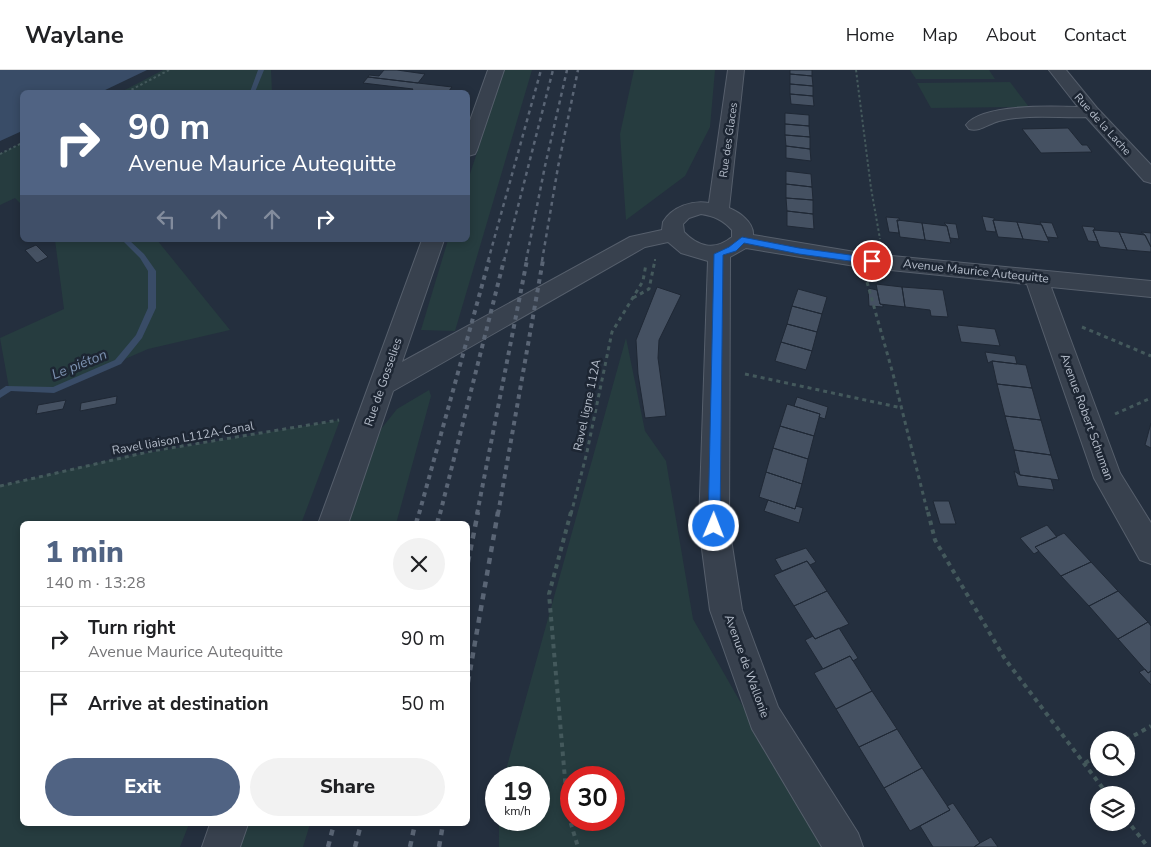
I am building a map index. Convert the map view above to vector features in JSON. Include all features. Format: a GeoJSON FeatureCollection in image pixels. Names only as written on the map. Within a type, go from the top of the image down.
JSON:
{"type":"FeatureCollection","features":[{"type":"Feature","properties":{"kind":"street"},"geometry":{"type":"LineString","coordinates":[[470,144],[496,70]]}},
{"type":"Feature","properties":{"kind":"street","name":"Rue des Glaces"},"geometry":{"type":"LineString","coordinates":[[718,210],[736,70]]}},
{"type":"Feature","properties":{"kind":"street","name":"Rue de la Lache"},"geometry":{"type":"LineString","coordinates":[[1057,70],[1091,112],[1151,177]]}},
{"type":"Feature","properties":{"kind":"street"},"geometry":{"type":"LineString","coordinates":[[975,126],[985,118],[1003,114],[1091,112]]}},
{"type":"Feature","properties":{"kind":"street"},"geometry":{"type":"LineString","coordinates":[[382,385],[673,234],[673,222],[682,213],[701,208],[718,210],[732,216],[743,229],[730,247]]}},
{"type":"Feature","properties":{"kind":"street","name":"Avenue Maurice Autequitte"},"geometry":{"type":"LineString","coordinates":[[673,234],[682,245],[699,253],[730,247],[1036,276],[1151,289]]}},
{"type":"Feature","properties":{"kind":"street","name":"Rue de Gosselies"},"geometry":{"type":"LineString","coordinates":[[334,521],[432,242]]}},
{"type":"Feature","properties":{"kind":"street","name":"Avenue de Wallonie"},"geometry":{"type":"LineString","coordinates":[[730,247],[717,368],[714,526],[726,610],[764,716],[844,847]]}},
{"type":"Feature","properties":{"kind":"street","name":"Avenue Robert Schuman"},"geometry":{"type":"LineString","coordinates":[[1036,276],[1108,478],[1151,550]]}},
{"type":"Feature","properties":{"kind":"street"},"geometry":{"type":"LineString","coordinates":[[221,847],[228,826]]}},
{"type":"Feature","properties":{"kind":"path"},"geometry":{"type":"LineString","coordinates":[[131,90],[169,70]]}},
{"type":"Feature","properties":{"kind":"path"},"geometry":{"type":"LineString","coordinates":[[856,70],[871,188],[883,262]]}},
{"type":"Feature","properties":{"kind":"path"},"geometry":{"type":"LineString","coordinates":[[0,154],[20,144]]}},
{"type":"Feature","properties":{"kind":"path"},"geometry":{"type":"LineString","coordinates":[[632,298],[649,290],[655,257],[639,251]]}},
{"type":"Feature","properties":{"kind":"path","name":"Ravel ligne 112A"},"geometry":{"type":"LineString","coordinates":[[578,847],[568,814],[549,594],[587,452],[612,332],[643,281],[646,270],[646,263],[639,251]]}},
{"type":"Feature","properties":{"kind":"path"},"geometry":{"type":"LineString","coordinates":[[861,260],[902,408],[935,540],[1005,659],[1101,786]]}},
{"type":"Feature","properties":{"kind":"path"},"geometry":{"type":"LineString","coordinates":[[1050,318],[1075,324],[1151,356]]}},
{"type":"Feature","properties":{"kind":"path"},"geometry":{"type":"LineString","coordinates":[[717,368],[902,408]]}},
{"type":"Feature","properties":{"kind":"path"},"geometry":{"type":"LineString","coordinates":[[1085,415],[1107,418],[1151,398]]}},
{"type":"Feature","properties":{"kind":"path","name":"Ravel liaison L112A-Canal"},"geometry":{"type":"LineString","coordinates":[[0,486],[152,451],[371,415]]}},
{"type":"Feature","properties":{"kind":"path"},"geometry":{"type":"LineString","coordinates":[[1135,735],[1151,726]]}},
{"type":"Feature","properties":{"kind":"path"},"geometry":{"type":"LineString","coordinates":[[1084,764],[1090,761]]}},
{"type":"Feature","properties":{"kind":"path"},"geometry":{"type":"LineString","coordinates":[[1135,830],[1148,847]]}},
{"type":"Feature","properties":{"kind":"green space"},"geometry":{"type":"Polygon","coordinates":[[[163,70],[271,70],[272,90],[125,90],[163,70]]]}},
{"type":"Feature","properties":{"kind":"green space"},"geometry":{"type":"Polygon","coordinates":[[[504,70],[532,70],[455,331],[421,330],[447,242],[470,242],[470,174],[504,70]]]}},
{"type":"Feature","properties":{"kind":"green space"},"geometry":{"type":"Polygon","coordinates":[[[634,70],[715,70],[710,127],[685,176],[626,220],[620,134],[634,70]]]}},
{"type":"Feature","properties":{"kind":"green space"},"geometry":{"type":"Polygon","coordinates":[[[910,70],[989,70],[995,79],[916,79],[910,70]]]}},
{"type":"Feature","properties":{"kind":"green space"},"geometry":{"type":"Polygon","coordinates":[[[1010,82],[1029,107],[931,108],[917,83],[1010,82]]]}},
{"type":"Feature","properties":{"kind":"green space"},"geometry":{"type":"Polygon","coordinates":[[[20,144],[20,203],[15,198],[0,205],[0,154],[20,144]]]}},
{"type":"Feature","properties":{"kind":"green space"},"geometry":{"type":"Polygon","coordinates":[[[55,242],[159,242],[230,330],[148,349],[54,390],[9,388],[0,338],[64,309],[55,242]]]}},
{"type":"Feature","properties":{"kind":"green space"},"geometry":{"type":"Polygon","coordinates":[[[626,338],[645,431],[666,461],[693,619],[823,847],[499,847],[499,831],[550,831],[550,766],[507,766],[626,338]]]}},
{"type":"Feature","properties":{"kind":"green space"},"geometry":{"type":"Polygon","coordinates":[[[429,390],[431,396],[397,521],[349,521],[381,429],[397,409],[429,390]]]}},
{"type":"Feature","properties":{"kind":"green space"},"geometry":{"type":"Polygon","coordinates":[[[340,420],[302,521],[20,521],[20,826],[188,826],[180,847],[0,847],[0,486],[118,458],[340,420]]]}},
{"type":"Feature","properties":{"kind":"green space"},"geometry":{"type":"Polygon","coordinates":[[[243,826],[309,826],[303,847],[236,847],[243,826]]]}},
{"type":"Feature","properties":{"kind":"water"},"geometry":{"type":"Polygon","coordinates":[[[0,70],[147,70],[105,90],[20,90],[20,132],[0,141],[0,70]]]}},
{"type":"Feature","properties":{"kind":"building"},"geometry":{"type":"Polygon","coordinates":[[[384,70],[425,74],[418,83],[368,77],[369,75],[379,76],[384,70]]]}},
{"type":"Feature","properties":{"kind":"building"},"geometry":{"type":"Polygon","coordinates":[[[790,70],[812,70],[812,76],[790,74],[790,70]]]}},
{"type":"Feature","properties":{"kind":"building"},"geometry":{"type":"Polygon","coordinates":[[[790,74],[812,76],[813,86],[790,84],[790,74]]]}},
{"type":"Feature","properties":{"kind":"building"},"geometry":{"type":"Polygon","coordinates":[[[368,77],[452,87],[450,90],[412,90],[363,83],[368,77]]]}},
{"type":"Feature","properties":{"kind":"building"},"geometry":{"type":"Polygon","coordinates":[[[790,84],[813,86],[813,96],[790,94],[790,84]]]}},
{"type":"Feature","properties":{"kind":"building"},"geometry":{"type":"Polygon","coordinates":[[[790,94],[813,96],[814,106],[791,104],[790,94]]]}},
{"type":"Feature","properties":{"kind":"building"},"geometry":{"type":"Polygon","coordinates":[[[785,113],[809,115],[809,126],[785,124],[785,113]]]}},
{"type":"Feature","properties":{"kind":"building"},"geometry":{"type":"Polygon","coordinates":[[[785,124],[809,126],[810,137],[785,135],[785,124]]]}},
{"type":"Feature","properties":{"kind":"building"},"geometry":{"type":"Polygon","coordinates":[[[1068,128],[1082,145],[1087,145],[1092,152],[1041,153],[1022,129],[1068,128]]]}},
{"type":"Feature","properties":{"kind":"building"},"geometry":{"type":"Polygon","coordinates":[[[785,135],[810,137],[810,149],[786,146],[785,135]]]}},
{"type":"Feature","properties":{"kind":"building"},"geometry":{"type":"Polygon","coordinates":[[[786,146],[810,149],[811,161],[786,158],[786,146]]]}},
{"type":"Feature","properties":{"kind":"building"},"geometry":{"type":"Polygon","coordinates":[[[786,171],[811,174],[812,187],[786,184],[786,171]]]}},
{"type":"Feature","properties":{"kind":"building"},"geometry":{"type":"Polygon","coordinates":[[[786,184],[812,187],[813,200],[786,198],[786,184]]]}},
{"type":"Feature","properties":{"kind":"building"},"geometry":{"type":"Polygon","coordinates":[[[786,198],[813,200],[813,214],[787,211],[786,198]]]}},
{"type":"Feature","properties":{"kind":"building"},"geometry":{"type":"Polygon","coordinates":[[[787,211],[813,214],[814,229],[787,226],[787,211]]]}},
{"type":"Feature","properties":{"kind":"building"},"geometry":{"type":"Polygon","coordinates":[[[982,216],[994,218],[996,232],[986,231],[982,216]]]}},
{"type":"Feature","properties":{"kind":"building"},"geometry":{"type":"Polygon","coordinates":[[[886,217],[899,218],[899,221],[897,220],[899,233],[889,232],[886,217]]]}},
{"type":"Feature","properties":{"kind":"building"},"geometry":{"type":"Polygon","coordinates":[[[897,220],[922,223],[925,240],[900,237],[897,220]]]}},
{"type":"Feature","properties":{"kind":"building"},"geometry":{"type":"Polygon","coordinates":[[[993,220],[1017,222],[1023,239],[998,237],[993,220]]]}},
{"type":"Feature","properties":{"kind":"building"},"geometry":{"type":"Polygon","coordinates":[[[1017,222],[1042,225],[1049,242],[1023,239],[1017,222]]]}},
{"type":"Feature","properties":{"kind":"building"},"geometry":{"type":"Polygon","coordinates":[[[1040,222],[1052,223],[1058,238],[1047,237],[1040,222]]]}},
{"type":"Feature","properties":{"kind":"building"},"geometry":{"type":"Polygon","coordinates":[[[922,223],[947,226],[951,243],[925,240],[922,223]]]}},
{"type":"Feature","properties":{"kind":"building"},"geometry":{"type":"Polygon","coordinates":[[[944,223],[956,224],[959,239],[950,238],[947,226],[944,223]]]}},
{"type":"Feature","properties":{"kind":"building"},"geometry":{"type":"Polygon","coordinates":[[[1082,226],[1094,227],[1095,230],[1093,230],[1098,242],[1088,241],[1082,226]]]}},
{"type":"Feature","properties":{"kind":"building"},"geometry":{"type":"Polygon","coordinates":[[[1093,230],[1119,232],[1127,250],[1100,247],[1093,230]]]}},
{"type":"Feature","properties":{"kind":"building"},"geometry":{"type":"Polygon","coordinates":[[[1119,232],[1145,235],[1151,247],[1151,252],[1127,250],[1119,232]]]}},
{"type":"Feature","properties":{"kind":"building"},"geometry":{"type":"Polygon","coordinates":[[[1141,232],[1151,233],[1151,247],[1145,235],[1141,232]]]}},
{"type":"Feature","properties":{"kind":"building"},"geometry":{"type":"Polygon","coordinates":[[[36,245],[48,257],[37,263],[25,250],[36,245]]]}},
{"type":"Feature","properties":{"kind":"building"},"geometry":{"type":"Polygon","coordinates":[[[876,284],[902,287],[905,307],[880,304],[876,284]]]}},
{"type":"Feature","properties":{"kind":"building"},"geometry":{"type":"Polygon","coordinates":[[[657,287],[681,295],[659,340],[658,358],[666,416],[645,418],[638,374],[636,340],[657,287]]]}},
{"type":"Feature","properties":{"kind":"building"},"geometry":{"type":"Polygon","coordinates":[[[902,287],[943,290],[948,317],[931,316],[930,310],[905,307],[902,287]]]}},
{"type":"Feature","properties":{"kind":"building"},"geometry":{"type":"Polygon","coordinates":[[[868,288],[877,290],[880,304],[883,307],[869,306],[868,288]]]}},
{"type":"Feature","properties":{"kind":"building"},"geometry":{"type":"Polygon","coordinates":[[[798,289],[827,297],[822,314],[792,306],[798,289]]]}},
{"type":"Feature","properties":{"kind":"building"},"geometry":{"type":"Polygon","coordinates":[[[792,306],[822,314],[817,332],[787,324],[792,306]]]}},
{"type":"Feature","properties":{"kind":"building"},"geometry":{"type":"Polygon","coordinates":[[[787,324],[817,332],[812,351],[781,342],[787,324]]]}},
{"type":"Feature","properties":{"kind":"building"},"geometry":{"type":"Polygon","coordinates":[[[957,325],[995,329],[1000,346],[961,342],[957,325]]]}},
{"type":"Feature","properties":{"kind":"building"},"geometry":{"type":"Polygon","coordinates":[[[781,342],[812,351],[806,370],[775,361],[781,342]]]}},
{"type":"Feature","properties":{"kind":"building"},"geometry":{"type":"Polygon","coordinates":[[[985,352],[1015,356],[1017,364],[992,361],[988,363],[985,352]]]}},
{"type":"Feature","properties":{"kind":"building"},"geometry":{"type":"Polygon","coordinates":[[[992,361],[1026,365],[1032,388],[997,384],[992,361]]]}},
{"type":"Feature","properties":{"kind":"building"},"geometry":{"type":"Polygon","coordinates":[[[997,384],[1032,388],[1041,420],[1005,416],[997,384]]]}},
{"type":"Feature","properties":{"kind":"building"},"geometry":{"type":"Polygon","coordinates":[[[117,396],[116,404],[80,411],[81,403],[117,396]]]}},
{"type":"Feature","properties":{"kind":"building"},"geometry":{"type":"Polygon","coordinates":[[[797,397],[828,407],[825,419],[819,417],[820,414],[794,406],[797,397]]]}},
{"type":"Feature","properties":{"kind":"building"},"geometry":{"type":"Polygon","coordinates":[[[66,400],[63,409],[36,414],[38,405],[66,400]]]}},
{"type":"Feature","properties":{"kind":"building"},"geometry":{"type":"Polygon","coordinates":[[[787,404],[820,414],[814,436],[780,426],[787,404]]]}},
{"type":"Feature","properties":{"kind":"building"},"geometry":{"type":"Polygon","coordinates":[[[1005,416],[1041,420],[1051,455],[1014,450],[1005,416]]]}},
{"type":"Feature","properties":{"kind":"building"},"geometry":{"type":"Polygon","coordinates":[[[1151,423],[1151,448],[1145,445],[1151,423]]]}},
{"type":"Feature","properties":{"kind":"building"},"geometry":{"type":"Polygon","coordinates":[[[780,426],[814,436],[808,459],[773,448],[780,426]]]}},
{"type":"Feature","properties":{"kind":"building"},"geometry":{"type":"Polygon","coordinates":[[[773,448],[808,459],[802,484],[766,472],[773,448]]]}},
{"type":"Feature","properties":{"kind":"building"},"geometry":{"type":"Polygon","coordinates":[[[1014,450],[1051,455],[1059,480],[1020,475],[1014,450]]]}},
{"type":"Feature","properties":{"kind":"building"},"geometry":{"type":"Polygon","coordinates":[[[1014,471],[1020,475],[1051,479],[1054,490],[1018,486],[1014,471]]]}},
{"type":"Feature","properties":{"kind":"building"},"geometry":{"type":"Polygon","coordinates":[[[766,472],[802,484],[795,509],[759,497],[766,472]]]}},
{"type":"Feature","properties":{"kind":"building"},"geometry":{"type":"Polygon","coordinates":[[[768,500],[795,509],[796,506],[803,508],[799,523],[764,511],[768,500]]]}},
{"type":"Feature","properties":{"kind":"building"},"geometry":{"type":"Polygon","coordinates":[[[933,501],[949,501],[956,524],[940,524],[933,501]]]}},
{"type":"Feature","properties":{"kind":"building"},"geometry":{"type":"Polygon","coordinates":[[[1047,525],[1057,537],[1035,547],[1039,551],[1034,554],[1020,538],[1047,525]]]}},
{"type":"Feature","properties":{"kind":"building"},"geometry":{"type":"Polygon","coordinates":[[[1064,533],[1091,562],[1061,576],[1035,547],[1064,533]]]}},
{"type":"Feature","properties":{"kind":"building"},"geometry":{"type":"Polygon","coordinates":[[[806,548],[816,562],[810,565],[807,561],[782,571],[775,559],[806,548]]]}},
{"type":"Feature","properties":{"kind":"building"},"geometry":{"type":"Polygon","coordinates":[[[807,561],[827,591],[794,606],[774,575],[807,561]]]}},
{"type":"Feature","properties":{"kind":"building"},"geometry":{"type":"Polygon","coordinates":[[[1091,562],[1118,591],[1089,606],[1061,576],[1091,562]]]}},
{"type":"Feature","properties":{"kind":"building"},"geometry":{"type":"Polygon","coordinates":[[[827,591],[849,624],[815,639],[794,606],[827,591]]]}},
{"type":"Feature","properties":{"kind":"building"},"geometry":{"type":"Polygon","coordinates":[[[1118,591],[1148,622],[1118,639],[1089,606],[1118,591]]]}},
{"type":"Feature","properties":{"kind":"building"},"geometry":{"type":"Polygon","coordinates":[[[1148,622],[1151,626],[1151,671],[1148,673],[1118,639],[1148,622]]]}},
{"type":"Feature","properties":{"kind":"building"},"geometry":{"type":"Polygon","coordinates":[[[839,628],[858,658],[853,661],[850,656],[823,669],[805,640],[813,636],[815,639],[839,628]]]}},
{"type":"Feature","properties":{"kind":"building"},"geometry":{"type":"Polygon","coordinates":[[[850,656],[872,691],[836,709],[814,673],[850,656]]]}},
{"type":"Feature","properties":{"kind":"building"},"geometry":{"type":"Polygon","coordinates":[[[1145,669],[1148,673],[1151,671],[1151,685],[1139,672],[1145,669]]]}},
{"type":"Feature","properties":{"kind":"building"},"geometry":{"type":"Polygon","coordinates":[[[872,691],[897,729],[859,747],[836,709],[872,691]]]}},
{"type":"Feature","properties":{"kind":"building"},"geometry":{"type":"Polygon","coordinates":[[[897,729],[922,768],[884,788],[859,747],[897,729]]]}},
{"type":"Feature","properties":{"kind":"building"},"geometry":{"type":"Polygon","coordinates":[[[922,768],[950,810],[910,831],[884,788],[922,768]]]}},
{"type":"Feature","properties":{"kind":"building"},"geometry":{"type":"Polygon","coordinates":[[[953,803],[980,843],[974,847],[933,847],[920,826],[950,810],[947,806],[953,803]]]}},
{"type":"Feature","properties":{"kind":"building"},"geometry":{"type":"Polygon","coordinates":[[[991,837],[998,847],[974,847],[980,843],[991,837]]]}},
{"type":"Feature","properties":{"kind":"waterway","name":"Le piéton"},"geometry":{"type":"LineString","coordinates":[[253,90],[261,70]]}},
{"type":"Feature","properties":{"kind":"waterway","name":"Le piéton"},"geometry":{"type":"LineString","coordinates":[[0,395],[9,388],[54,390],[118,362],[139,336],[152,308],[152,271],[142,256],[127,242]]}},
{"type":"Feature","properties":{"kind":"railway"},"geometry":{"type":"LineString","coordinates":[[488,261],[541,70]]}},
{"type":"Feature","properties":{"kind":"railway"},"geometry":{"type":"LineString","coordinates":[[504,261],[553,70]]}},
{"type":"Feature","properties":{"kind":"railway"},"geometry":{"type":"LineString","coordinates":[[526,261],[567,70]]}},
{"type":"Feature","properties":{"kind":"railway"},"geometry":{"type":"LineString","coordinates":[[542,261],[558,167],[578,70]]}},
{"type":"Feature","properties":{"kind":"railway"},"geometry":{"type":"LineString","coordinates":[[419,514],[489,260]]}},
{"type":"Feature","properties":{"kind":"railway"},"geometry":{"type":"LineString","coordinates":[[440,514],[504,260]]}},
{"type":"Feature","properties":{"kind":"railway"},"geometry":{"type":"LineString","coordinates":[[477,514],[527,260]]}},
{"type":"Feature","properties":{"kind":"railway"},"geometry":{"type":"LineString","coordinates":[[498,514],[543,260]]}},
{"type":"Feature","properties":{"kind":"railway"},"geometry":{"type":"LineString","coordinates":[[417,521],[419,512]]}},
{"type":"Feature","properties":{"kind":"railway"},"geometry":{"type":"LineString","coordinates":[[438,521],[440,512]]}},
{"type":"Feature","properties":{"kind":"railway"},"geometry":{"type":"LineString","coordinates":[[470,552],[478,512]]}},
{"type":"Feature","properties":{"kind":"railway"},"geometry":{"type":"LineString","coordinates":[[470,671],[498,512]]}},
{"type":"Feature","properties":{"kind":"railway"},"geometry":{"type":"LineString","coordinates":[[328,847],[333,826]]}},
{"type":"Feature","properties":{"kind":"railway"},"geometry":{"type":"LineString","coordinates":[[355,847],[360,826]]}},
{"type":"Feature","properties":{"kind":"railway"},"geometry":{"type":"LineString","coordinates":[[410,847],[415,826]]}},
{"type":"Feature","properties":{"kind":"railway"},"geometry":{"type":"LineString","coordinates":[[439,847],[443,826]]}},
{"type":"Feature","properties":{"kind":"route"},"geometry":{"type":"LineString","coordinates":[[714,526],[719,254],[733,249],[742,240],[799,251],[872,261]]}}]}
